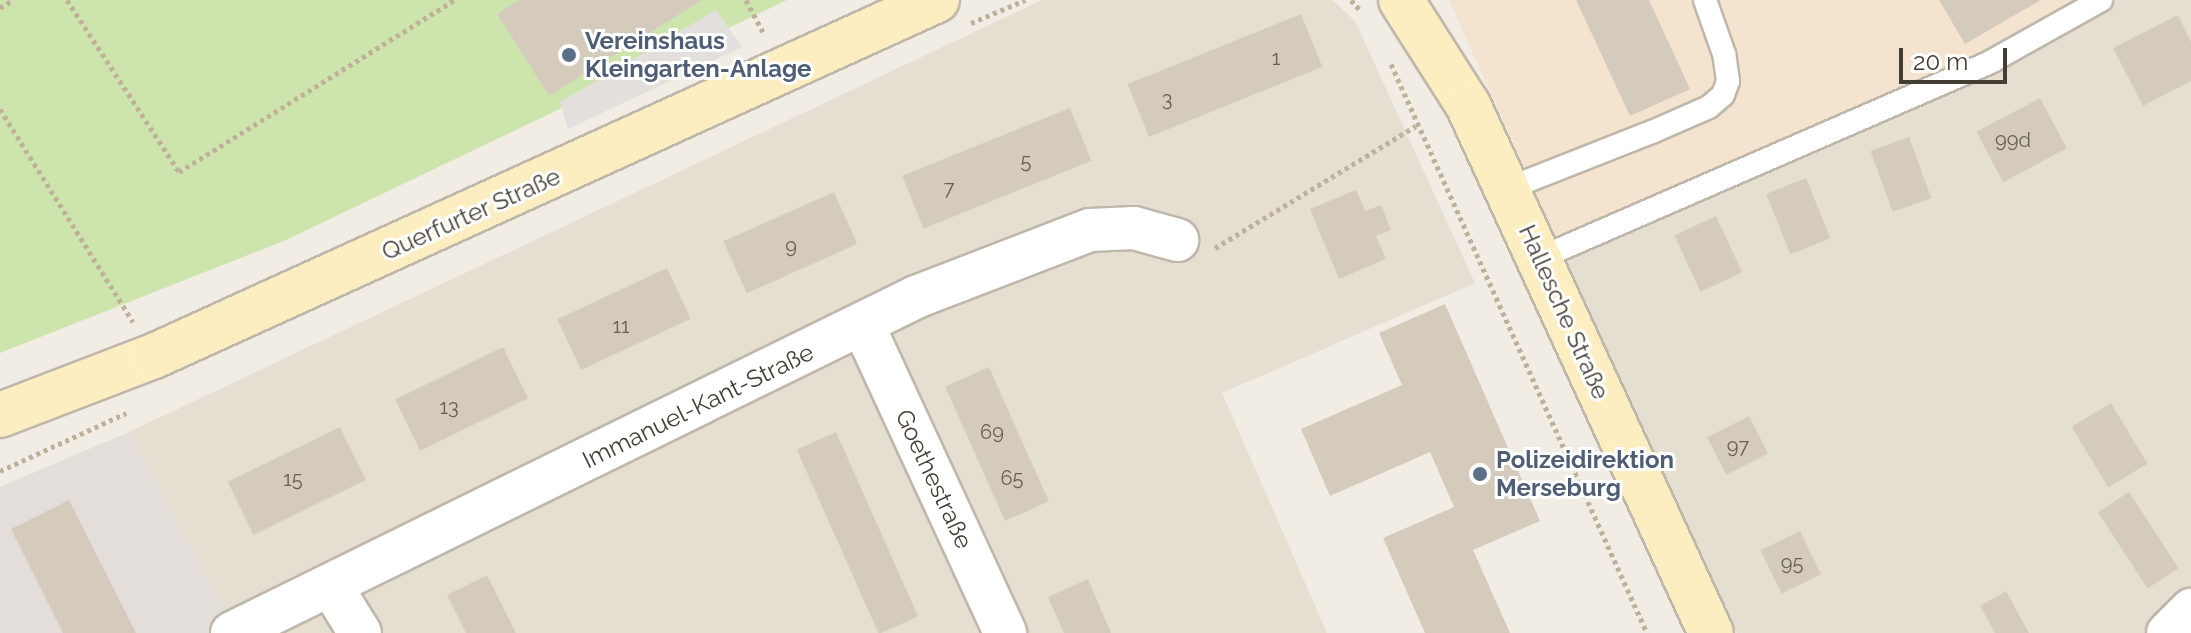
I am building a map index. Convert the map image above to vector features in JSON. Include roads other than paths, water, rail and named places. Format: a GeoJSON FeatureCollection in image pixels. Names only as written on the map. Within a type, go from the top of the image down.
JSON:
{"type":"FeatureCollection","features":[{"type":"Feature","properties":{"kind":"main road","name":"Querfurter Straße"},"geometry":{"type":"LineString","coordinates":[[0,415],[154,356],[937,0]]}},
{"type":"Feature","properties":{"kind":"main road","name":"Hallesche Straße"},"geometry":{"type":"LineString","coordinates":[[1415,4],[1468,105],[1711,633]]}},
{"type":"Feature","properties":{"kind":"street","name":"Immanuel-Kant-Straße"},"geometry":{"type":"LineString","coordinates":[[232,633],[916,297],[1090,230],[1134,228],[1177,240]]}},
{"type":"Feature","properties":{"kind":"street","name":"Goethestraße"},"geometry":{"type":"LineString","coordinates":[[863,325],[1005,633]]}},
{"type":"Feature","properties":{"kind":"street"},"geometry":{"type":"LineString","coordinates":[[331,586],[360,633]]}},
{"type":"Feature","properties":{"kind":"street"},"geometry":{"type":"LineString","coordinates":[[2168,633],[2191,610]]}},
{"type":"Feature","properties":{"kind":"lane"},"geometry":{"type":"LineString","coordinates":[[1507,189],[1667,126],[1723,95],[1728,81],[1724,54],[1705,0]]}},
{"type":"Feature","properties":{"kind":"lane"},"geometry":{"type":"LineString","coordinates":[[1540,258],[1992,61],[2101,0]]}},
{"type":"Feature","properties":{"kind":"place","name":"Vereinshaus Kleingarten-Anlage"},"geometry":{"type":"Point","coordinates":[569,55]}},
{"type":"Feature","properties":{"kind":"place","name":"Polizeidirektion Merseburg"},"geometry":{"type":"Point","coordinates":[1480,474]}}]}
